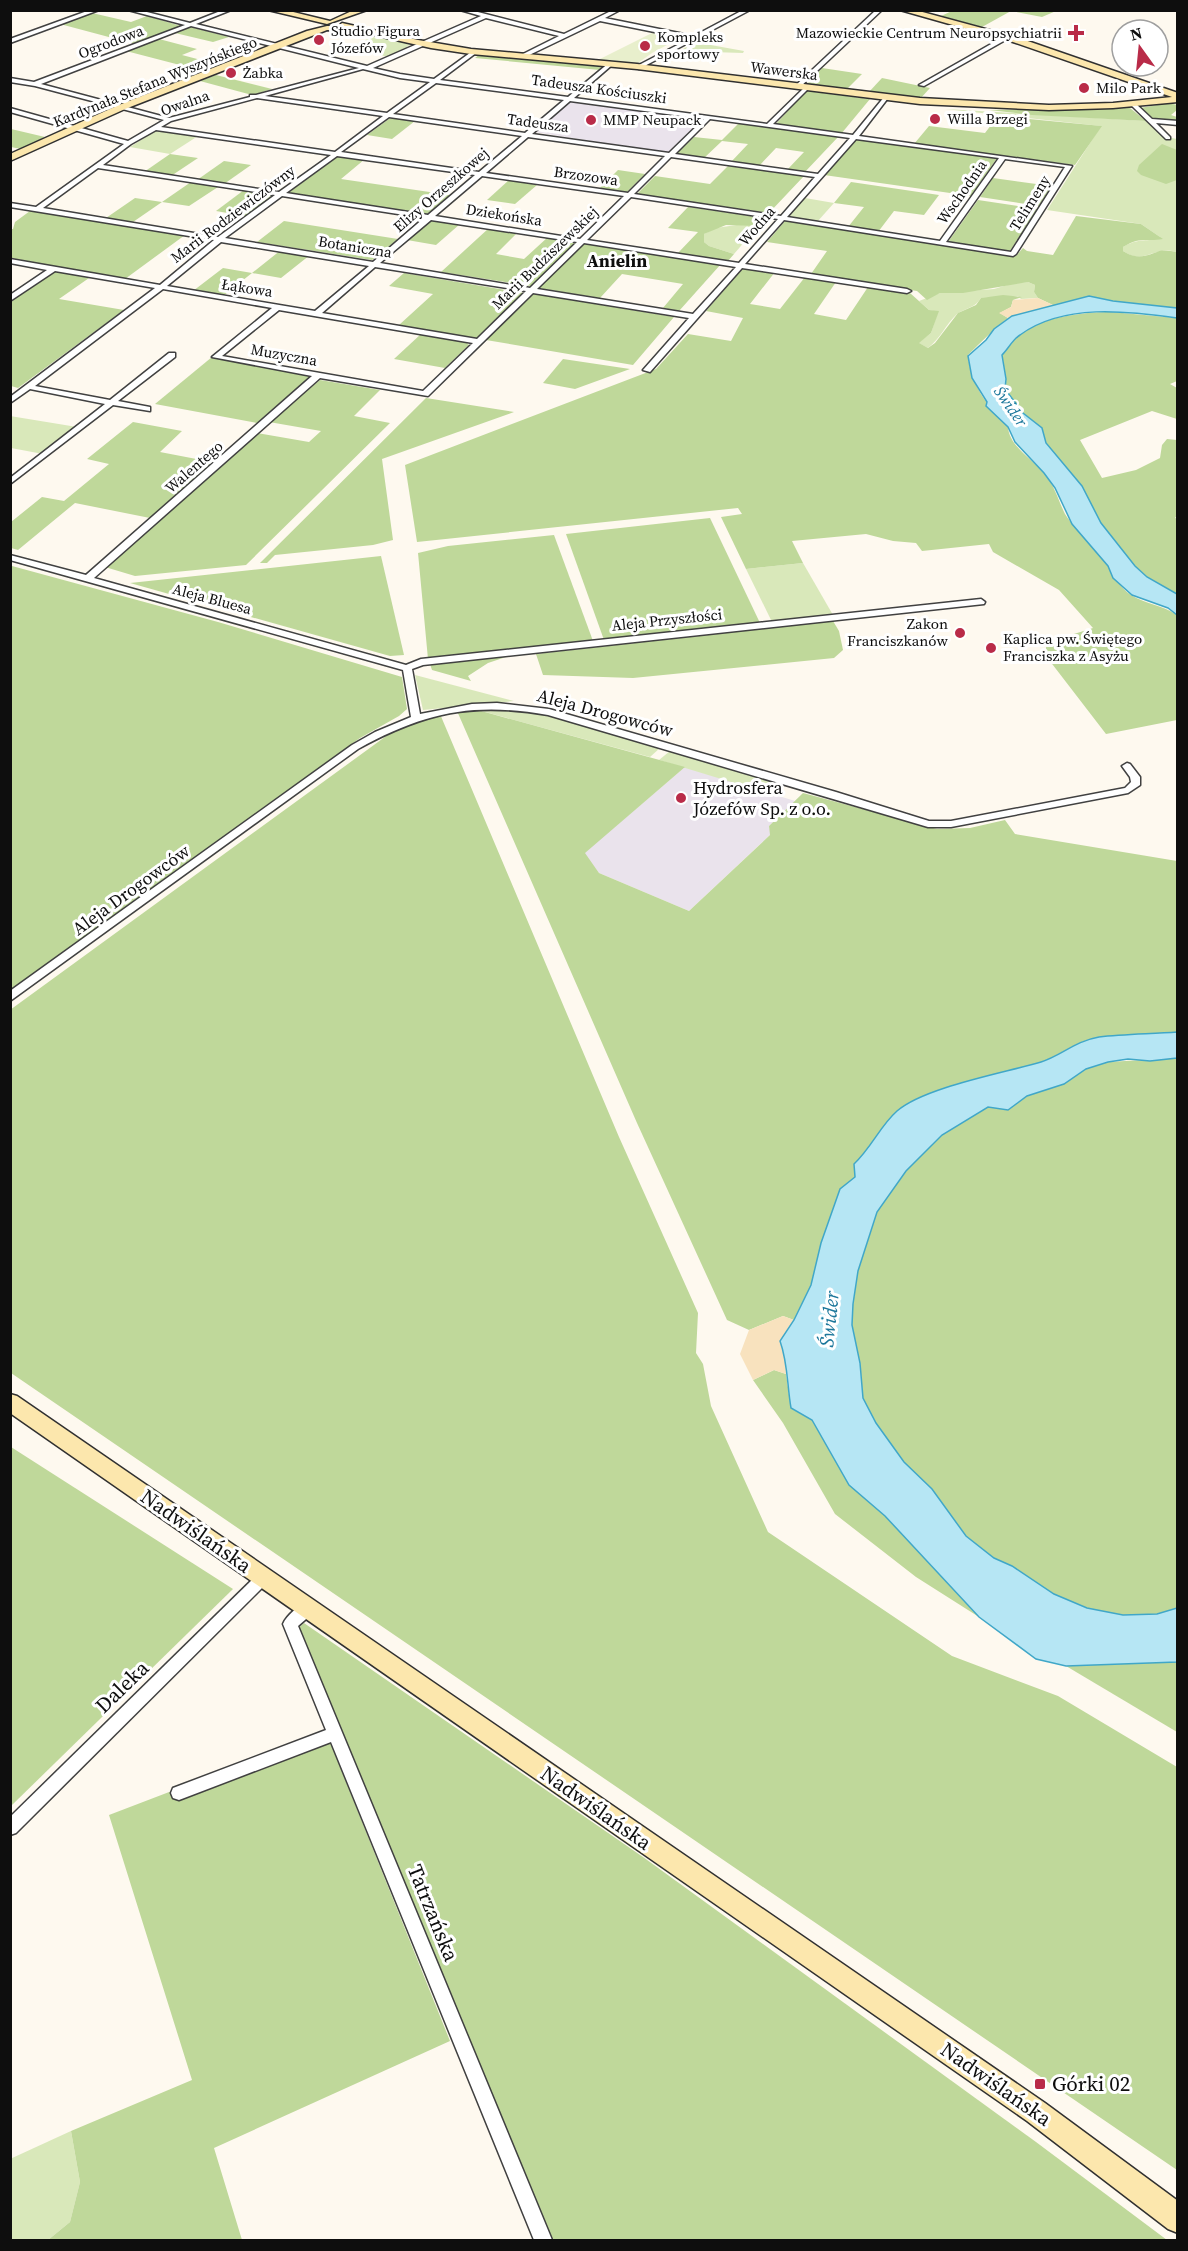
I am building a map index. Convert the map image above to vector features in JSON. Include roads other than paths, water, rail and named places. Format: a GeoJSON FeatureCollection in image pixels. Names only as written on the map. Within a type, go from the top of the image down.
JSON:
{"type":"FeatureCollection","features":[{"type":"Feature","properties":{"kind":"main road","name":"Wawerska"},"geometry":{"type":"LineString","coordinates":[[272,10],[331,25],[474,52],[639,67],[885,98],[1008,108],[1133,104],[1178,98]]}},
{"type":"Feature","properties":{"kind":"main road","name":"Kardynała Stefana Wyszyńskiego"},"geometry":{"type":"LineString","coordinates":[[10,158],[74,127],[331,25],[363,10]]}},
{"type":"Feature","properties":{"kind":"main road"},"geometry":{"type":"LineString","coordinates":[[904,10],[1007,37],[1178,98]]}},
{"type":"Feature","properties":{"kind":"main road","name":"Nadwiślańska"},"geometry":{"type":"LineString","coordinates":[[10,1402],[1035,2112],[1178,2219]]}},
{"type":"Feature","properties":{"kind":"street"},"geometry":{"type":"LineString","coordinates":[[10,41],[97,10]]}},
{"type":"Feature","properties":{"kind":"street","name":"Tadeusza Kościuszki"},"geometry":{"type":"LineString","coordinates":[[130,10],[364,68],[434,80],[1069,166]]}},
{"type":"Feature","properties":{"kind":"street","name":"Ogrodowa"},"geometry":{"type":"LineString","coordinates":[[35,84],[229,10]]}},
{"type":"Feature","properties":{"kind":"street"},"geometry":{"type":"LineString","coordinates":[[462,10],[564,36]]}},
{"type":"Feature","properties":{"kind":"street","name":"Owalna"},"geometry":{"type":"LineString","coordinates":[[38,209],[129,143],[170,120],[252,96],[364,68],[423,44],[491,10]]}},
{"type":"Feature","properties":{"kind":"street"},"geometry":{"type":"LineString","coordinates":[[523,56],[618,10]]}},
{"type":"Feature","properties":{"kind":"street"},"geometry":{"type":"LineString","coordinates":[[639,67],[748,10]]}},
{"type":"Feature","properties":{"kind":"street"},"geometry":{"type":"LineString","coordinates":[[769,125],[802,87],[880,10]]}},
{"type":"Feature","properties":{"kind":"street"},"geometry":{"type":"LineString","coordinates":[[600,19],[694,38]]}},
{"type":"Feature","properties":{"kind":"street"},"geometry":{"type":"LineString","coordinates":[[922,85],[1007,37]]}},
{"type":"Feature","properties":{"kind":"street","name":"Marii Rodziewiczówny"},"geometry":{"type":"LineString","coordinates":[[10,401],[160,288],[220,239],[474,52]]}},
{"type":"Feature","properties":{"kind":"street","name":"Elizy Orzeszkowej"},"geometry":{"type":"LineString","coordinates":[[316,313],[610,64]]}},
{"type":"Feature","properties":{"kind":"street"},"geometry":{"type":"LineString","coordinates":[[11,80],[35,84],[170,120]]}},
{"type":"Feature","properties":{"kind":"street","name":"Tadeusza"},"geometry":{"type":"LineString","coordinates":[[252,96],[819,176]]}},
{"type":"Feature","properties":{"kind":"street","name":"Wodna"},"geometry":{"type":"LineString","coordinates":[[647,370],[855,137],[885,98]]}},
{"type":"Feature","properties":{"kind":"street"},"geometry":{"type":"LineString","coordinates":[[1133,104],[1168,138]]}},
{"type":"Feature","properties":{"kind":"street"},"geometry":{"type":"LineString","coordinates":[[10,110],[129,143]]}},
{"type":"Feature","properties":{"kind":"street","name":"Marii Budziszewskiej"},"geometry":{"type":"LineString","coordinates":[[425,394],[709,117]]}},
{"type":"Feature","properties":{"kind":"street"},"geometry":{"type":"LineString","coordinates":[[1151,121],[1178,123]]}},
{"type":"Feature","properties":{"kind":"street","name":"Brzozowa"},"geometry":{"type":"LineString","coordinates":[[154,128],[630,196],[1013,254]]}},
{"type":"Feature","properties":{"kind":"street","name":"Wschodnia"},"geometry":{"type":"LineString","coordinates":[[942,243],[1003,157]]}},
{"type":"Feature","properties":{"kind":"street","name":"Dziekońska"},"geometry":{"type":"LineString","coordinates":[[97,166],[907,291]]}},
{"type":"Feature","properties":{"kind":"street","name":"Telimeny"},"geometry":{"type":"LineString","coordinates":[[1013,254],[1069,166]]}},
{"type":"Feature","properties":{"kind":"street","name":"Botaniczna"},"geometry":{"type":"LineString","coordinates":[[10,205],[695,317]]}},
{"type":"Feature","properties":{"kind":"street","name":"Łąkowa"},"geometry":{"type":"LineString","coordinates":[[10,261],[479,342]]}},
{"type":"Feature","properties":{"kind":"street"},"geometry":{"type":"LineString","coordinates":[[10,299],[54,268]]}},
{"type":"Feature","properties":{"kind":"street","name":"Muzyczna"},"geometry":{"type":"LineString","coordinates":[[278,307],[216,357],[425,394]]}},
{"type":"Feature","properties":{"kind":"street"},"geometry":{"type":"LineString","coordinates":[[10,482],[172,355]]}},
{"type":"Feature","properties":{"kind":"street","name":"Walentego"},"geometry":{"type":"LineString","coordinates":[[88,578],[318,375]]}},
{"type":"Feature","properties":{"kind":"street"},"geometry":{"type":"LineString","coordinates":[[29,387],[147,409]]}},
{"type":"Feature","properties":{"kind":"street","name":"Aleja Bluesa"},"geometry":{"type":"LineString","coordinates":[[10,557],[407,668]]}},
{"type":"Feature","properties":{"kind":"street","name":"Aleja Przyszłości"},"geometry":{"type":"LineString","coordinates":[[407,668],[421,662],[507,652],[981,602]]}},
{"type":"Feature","properties":{"kind":"street"},"geometry":{"type":"LineString","coordinates":[[407,668],[416,717]]}},
{"type":"Feature","properties":{"kind":"street","name":"Aleja Drogowców"},"geometry":{"type":"LineString","coordinates":[[10,997],[355,747],[381,731],[416,717],[481,705],[522,707],[549,712],[928,824],[951,824],[1128,790],[1136,783],[1135,777],[1127,766]]}},
{"type":"Feature","properties":{"kind":"street","name":"Daleka"},"geometry":{"type":"LineString","coordinates":[[10,1828],[263,1578]]}},
{"type":"Feature","properties":{"kind":"street","name":"Tatrzańska"},"geometry":{"type":"LineString","coordinates":[[308,1608],[290,1624],[543,2241]]}},
{"type":"Feature","properties":{"kind":"street"},"geometry":{"type":"LineString","coordinates":[[179,1793],[335,1732]]}},
{"type":"Feature","properties":{"kind":"water","name":"Świder"},"geometry":{"type":"Polygon","coordinates":[[[1089,296],[1177,308],[1177,318],[1138,313],[1096,312],[1056,318],[1037,325],[1017,337],[1002,355],[1006,379],[1005,389],[1023,413],[1042,428],[1046,443],[1082,486],[1101,523],[1135,566],[1147,577],[1177,594],[1177,615],[1168,608],[1132,595],[1113,578],[1108,566],[1072,524],[1055,488],[1044,473],[1015,442],[1008,427],[986,406],[987,402],[972,378],[968,356],[986,340],[994,329],[1012,316],[1089,296]]]}},
{"type":"Feature","properties":{"kind":"water","name":"Świder"},"geometry":{"type":"Polygon","coordinates":[[[1177,1032],[1177,1058],[1150,1061],[1128,1059],[1086,1069],[1064,1084],[1027,1096],[1008,1110],[988,1107],[942,1135],[906,1171],[877,1212],[858,1271],[852,1325],[860,1363],[863,1398],[876,1423],[904,1462],[932,1489],[966,1536],[994,1558],[1012,1566],[1054,1594],[1087,1608],[1123,1615],[1157,1614],[1177,1608],[1177,1662],[1066,1666],[1036,1659],[979,1617],[885,1516],[849,1485],[812,1420],[791,1408],[786,1366],[780,1341],[794,1320],[811,1285],[821,1243],[840,1189],[855,1177],[854,1164],[897,1111],[926,1095],[1041,1062],[1090,1039],[1177,1032]]]}},
{"type":"Feature","properties":{"kind":"place","name":"Mazowieckie Centrum Neuropsychiatrii"},"geometry":{"type":"Point","coordinates":[1076,33]}},
{"type":"Feature","properties":{"kind":"place","name":"Studio Figura Józefów"},"geometry":{"type":"Point","coordinates":[319,40]}},
{"type":"Feature","properties":{"kind":"place","name":"Kompleks sportowy"},"geometry":{"type":"Point","coordinates":[645,46]}},
{"type":"Feature","properties":{"kind":"place","name":"Żabka"},"geometry":{"type":"Point","coordinates":[231,73]}},
{"type":"Feature","properties":{"kind":"place","name":"Milo Park"},"geometry":{"type":"Point","coordinates":[1084,88]}},
{"type":"Feature","properties":{"kind":"place","name":"Willa Brzegi"},"geometry":{"type":"Point","coordinates":[935,119]}},
{"type":"Feature","properties":{"kind":"place","name":"MMP Neupack"},"geometry":{"type":"Point","coordinates":[591,120]}},
{"type":"Feature","properties":{"kind":"place","name":"Zakon Franciszkanów"},"geometry":{"type":"Point","coordinates":[960,633]}},
{"type":"Feature","properties":{"kind":"place","name":"Kaplica pw. Świętego Franciszka z Asyżu"},"geometry":{"type":"Point","coordinates":[991,648]}},
{"type":"Feature","properties":{"kind":"place","name":"Hydrosfera Józefów Sp. z o.o."},"geometry":{"type":"Point","coordinates":[681,798]}},
{"type":"Feature","properties":{"kind":"place","name":"Górki 02"},"geometry":{"type":"Point","coordinates":[1040,2084]}},
{"type":"Feature","properties":{"kind":"district","name":"Anielin"},"geometry":{"type":"Point","coordinates":[617,261]}}]}
